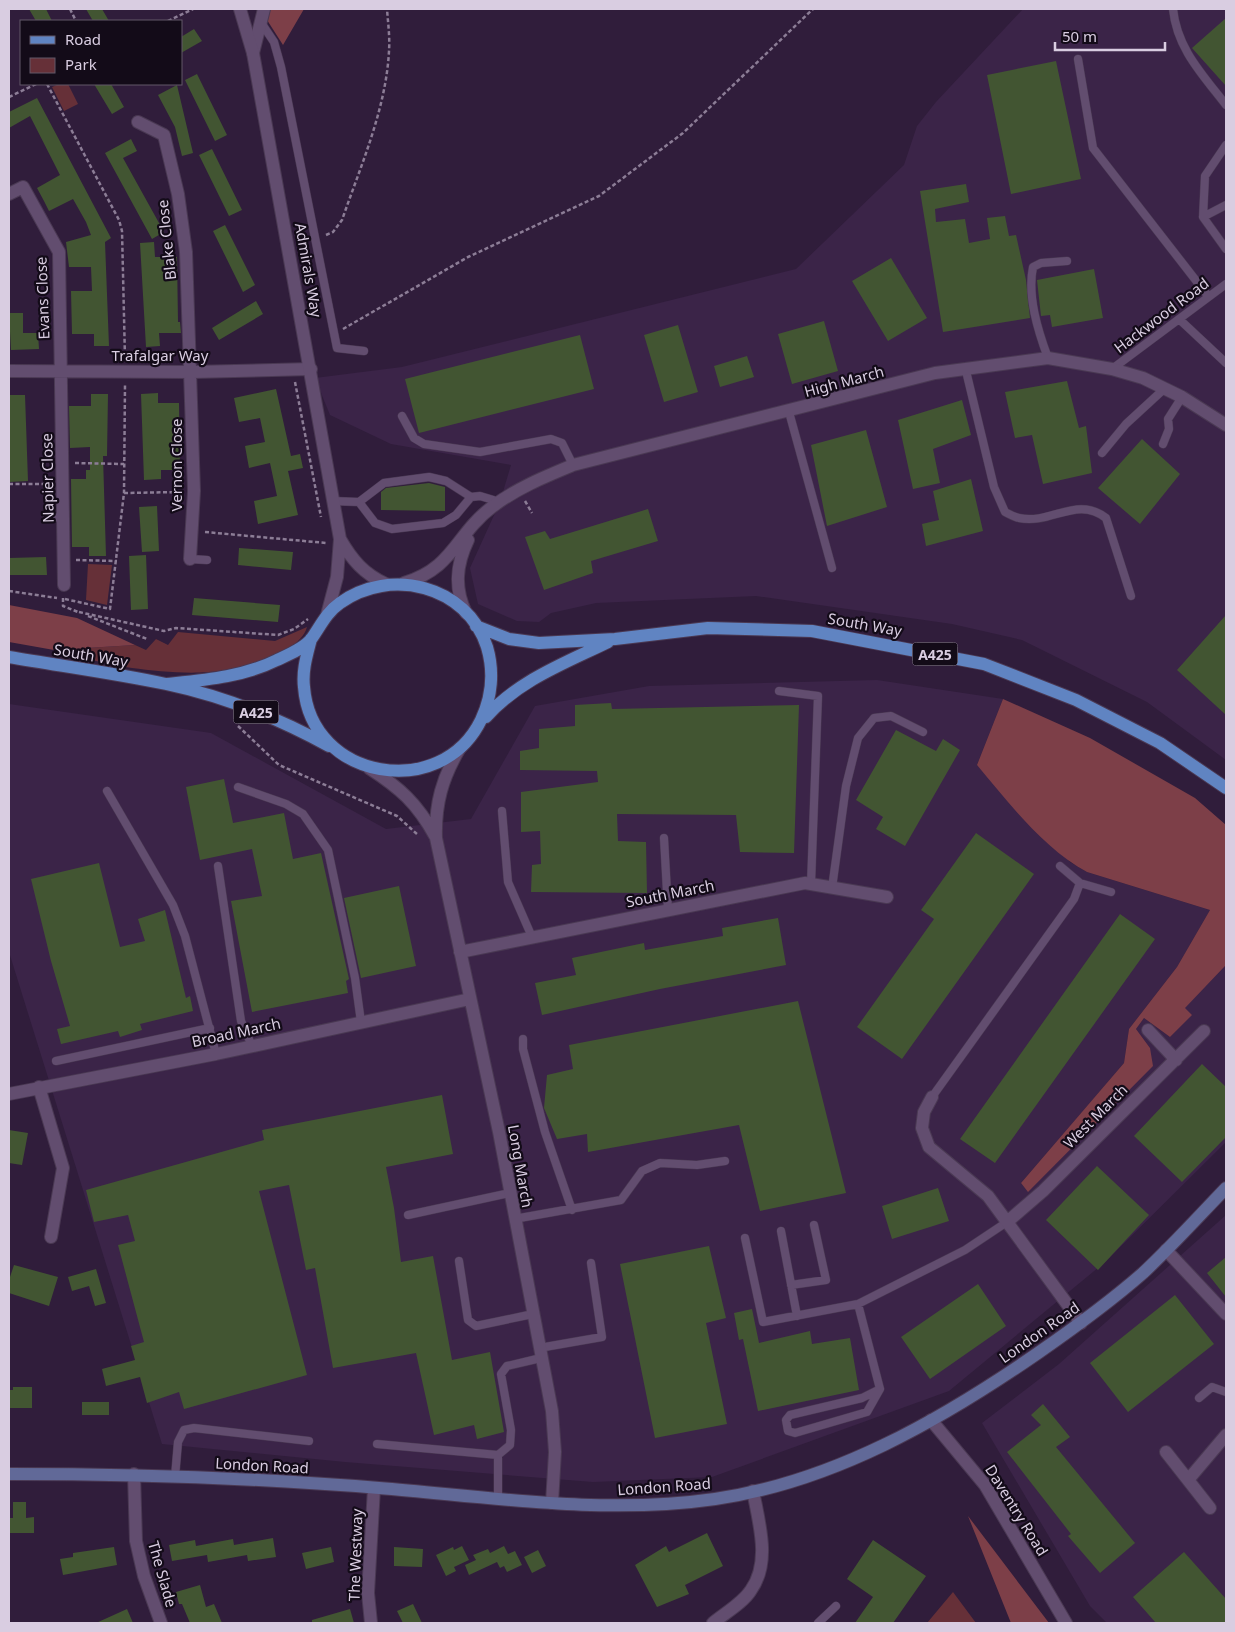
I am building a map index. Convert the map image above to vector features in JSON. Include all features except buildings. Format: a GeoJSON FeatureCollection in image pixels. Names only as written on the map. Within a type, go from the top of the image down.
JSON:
{"type":"FeatureCollection","features":[{"type":"Feature","properties":{"kind":"main road"},"geometry":{"type":"LineString","coordinates":[[404,583],[438,592],[453,601],[476,626],[486,645],[491,667],[490,696],[486,710],[476,729],[460,748],[440,762],[417,770],[392,772],[369,768],[340,752],[322,735],[310,713],[306,696],[304,663],[311,639],[327,615],[354,594],[386,584],[404,583]]}},
{"type":"Feature","properties":{"kind":"main road","name":"South Way"},"geometry":{"type":"LineString","coordinates":[[476,626],[509,639],[528,643],[615,639],[708,628],[812,631],[984,664],[1076,700],[1160,743],[1226,788]]}},
{"type":"Feature","properties":{"kind":"main road","name":"South Way"},"geometry":{"type":"LineString","coordinates":[[167,684],[236,675],[258,668],[294,652],[311,639]]}},
{"type":"Feature","properties":{"kind":"main road","name":"South Way"},"geometry":{"type":"LineString","coordinates":[[476,729],[496,706],[522,685],[615,639]]}},
{"type":"Feature","properties":{"kind":"main road","name":"South Way"},"geometry":{"type":"LineString","coordinates":[[9,657],[167,684],[266,715],[297,728],[340,752]]}},
{"type":"Feature","properties":{"kind":"main road","name":"London Road"},"geometry":{"type":"LineString","coordinates":[[9,1474],[134,1474],[374,1488],[616,1506],[716,1499],[753,1491],[813,1473],[882,1447],[1005,1375],[1081,1323],[1142,1273],[1226,1188]]}},
{"type":"Feature","properties":{"kind":"street","name":"Admirals Way"},"geometry":{"type":"LineString","coordinates":[[240,9],[253,53],[340,539],[337,577],[327,615]]}},
{"type":"Feature","properties":{"kind":"street"},"geometry":{"type":"LineString","coordinates":[[253,53],[262,24],[264,9]]}},
{"type":"Feature","properties":{"kind":"street","name":"Blake Close"},"geometry":{"type":"LineString","coordinates":[[138,122],[164,135],[178,194],[186,252],[192,372]]}},
{"type":"Feature","properties":{"kind":"street","name":"Evans Close"},"geometry":{"type":"LineString","coordinates":[[9,194],[23,187],[58,252],[61,372]]}},
{"type":"Feature","properties":{"kind":"street","name":"High March"},"geometry":{"type":"LineString","coordinates":[[404,583],[434,571],[476,522],[518,488],[573,465],[935,374],[1048,358],[1112,369],[1143,378],[1182,397],[1226,426]]}},
{"type":"Feature","properties":{"kind":"street","name":"Trafalgar Way"},"geometry":{"type":"LineString","coordinates":[[9,372],[311,370]]}},
{"type":"Feature","properties":{"kind":"street","name":"Napier Close"},"geometry":{"type":"LineString","coordinates":[[61,372],[64,585]]}},
{"type":"Feature","properties":{"kind":"street","name":"Vernon Close"},"geometry":{"type":"LineString","coordinates":[[190,559],[194,491],[192,372]]}},
{"type":"Feature","properties":{"kind":"street","name":"High March"},"geometry":{"type":"LineString","coordinates":[[466,613],[458,594],[458,567],[476,522]]}},
{"type":"Feature","properties":{"kind":"street","name":"Admirals Way"},"geometry":{"type":"LineString","coordinates":[[340,539],[359,567],[375,579],[386,584]]}},
{"type":"Feature","properties":{"kind":"street","name":"Long March"},"geometry":{"type":"LineString","coordinates":[[460,748],[440,788],[435,818],[436,838],[510,1192],[552,1411],[555,1452],[552,1502]]}},
{"type":"Feature","properties":{"kind":"street","name":"Long March"},"geometry":{"type":"LineString","coordinates":[[369,768],[408,796],[417,806],[436,838]]}},
{"type":"Feature","properties":{"kind":"street","name":"South March"},"geometry":{"type":"LineString","coordinates":[[460,952],[805,883],[887,897]]}},
{"type":"Feature","properties":{"kind":"street","name":"Broad March"},"geometry":{"type":"LineString","coordinates":[[9,1094],[216,1054],[470,999]]}},
{"type":"Feature","properties":{"kind":"street"},"geometry":{"type":"LineString","coordinates":[[1148,1030],[1176,1060]]}},
{"type":"Feature","properties":{"kind":"street","name":"West March"},"geometry":{"type":"LineString","coordinates":[[1007,1222],[1043,1191],[1204,1031]]}},
{"type":"Feature","properties":{"kind":"street"},"geometry":{"type":"LineString","coordinates":[[39,1087],[63,1168],[50,1237]]}},
{"type":"Feature","properties":{"kind":"street"},"geometry":{"type":"LineString","coordinates":[[932,1096],[924,1112],[922,1128],[929,1147],[988,1196],[1081,1323]]}},
{"type":"Feature","properties":{"kind":"street"},"geometry":{"type":"LineString","coordinates":[[1166,1250],[1226,1314]]}},
{"type":"Feature","properties":{"kind":"street","name":"Daventry Road"},"geometry":{"type":"LineString","coordinates":[[931,1420],[985,1485],[1066,1623]]}},
{"type":"Feature","properties":{"kind":"street"},"geometry":{"type":"LineString","coordinates":[[1188,1480],[1226,1434]]}},
{"type":"Feature","properties":{"kind":"street"},"geometry":{"type":"LineString","coordinates":[[1166,1452],[1210,1508]]}},
{"type":"Feature","properties":{"kind":"street","name":"The Slade"},"geometry":{"type":"LineString","coordinates":[[134,1474],[136,1540],[144,1576],[161,1623]]}},
{"type":"Feature","properties":{"kind":"street","name":"The Westway"},"geometry":{"type":"LineString","coordinates":[[371,1623],[368,1593],[374,1488]]}},
{"type":"Feature","properties":{"kind":"street"},"geometry":{"type":"LineString","coordinates":[[713,1623],[750,1592],[759,1577],[763,1558],[753,1491]]}},
{"type":"Feature","properties":{"kind":"lane"},"geometry":{"type":"LineString","coordinates":[[1173,9],[1175,23],[1187,55],[1226,106]]}},
{"type":"Feature","properties":{"kind":"lane"},"geometry":{"type":"LineString","coordinates":[[262,24],[274,42],[281,67],[317,239],[337,348],[364,351]]}},
{"type":"Feature","properties":{"kind":"lane"},"geometry":{"type":"LineString","coordinates":[[1078,59],[1093,148],[1208,296]]}},
{"type":"Feature","properties":{"kind":"lane"},"geometry":{"type":"LineString","coordinates":[[1226,145],[1205,176],[1203,217],[1226,249]]}},
{"type":"Feature","properties":{"kind":"lane"},"geometry":{"type":"LineString","coordinates":[[1203,217],[1226,205]]}},
{"type":"Feature","properties":{"kind":"lane"},"geometry":{"type":"LineString","coordinates":[[1048,358],[1038,330],[1031,278],[1033,267],[1040,263],[1067,260]]}},
{"type":"Feature","properties":{"kind":"lane","name":"Hackwood Road"},"geometry":{"type":"LineString","coordinates":[[1112,369],[1226,284]]}},
{"type":"Feature","properties":{"kind":"lane"},"geometry":{"type":"LineString","coordinates":[[1179,319],[1226,363]]}},
{"type":"Feature","properties":{"kind":"lane"},"geometry":{"type":"LineString","coordinates":[[966,370],[994,487],[1005,512],[1018,518],[1033,519],[1084,508],[1096,510],[1106,518],[1131,596]]}},
{"type":"Feature","properties":{"kind":"lane"},"geometry":{"type":"LineString","coordinates":[[1102,453],[1126,424],[1164,389]]}},
{"type":"Feature","properties":{"kind":"lane"},"geometry":{"type":"LineString","coordinates":[[1163,444],[1169,429],[1168,420],[1182,397]]}},
{"type":"Feature","properties":{"kind":"lane"},"geometry":{"type":"LineString","coordinates":[[789,412],[832,568]]}},
{"type":"Feature","properties":{"kind":"lane"},"geometry":{"type":"LineString","coordinates":[[402,416],[414,438],[424,444],[480,452],[551,438],[562,443],[573,465]]}},
{"type":"Feature","properties":{"kind":"lane"},"geometry":{"type":"LineString","coordinates":[[332,500],[359,502],[384,483],[430,477],[446,482],[471,497],[480,496],[500,502]]}},
{"type":"Feature","properties":{"kind":"lane"},"geometry":{"type":"LineString","coordinates":[[359,502],[375,523],[392,529],[443,523],[456,515],[471,497]]}},
{"type":"Feature","properties":{"kind":"lane"},"geometry":{"type":"LineString","coordinates":[[47,518],[64,517]]}},
{"type":"Feature","properties":{"kind":"lane"},"geometry":{"type":"LineString","coordinates":[[190,559],[207,560]]}},
{"type":"Feature","properties":{"kind":"lane"},"geometry":{"type":"LineString","coordinates":[[779,691],[818,696],[811,884]]}},
{"type":"Feature","properties":{"kind":"lane"},"geometry":{"type":"LineString","coordinates":[[832,888],[846,786],[858,738],[874,718],[891,716],[923,732]]}},
{"type":"Feature","properties":{"kind":"lane"},"geometry":{"type":"LineString","coordinates":[[238,787],[286,804],[303,814],[328,850],[355,978],[361,1022]]}},
{"type":"Feature","properties":{"kind":"lane"},"geometry":{"type":"LineString","coordinates":[[107,791],[172,905],[185,936],[216,1054]]}},
{"type":"Feature","properties":{"kind":"lane"},"geometry":{"type":"LineString","coordinates":[[502,811],[508,882],[532,938]]}},
{"type":"Feature","properties":{"kind":"lane"},"geometry":{"type":"LineString","coordinates":[[664,838],[668,910]]}},
{"type":"Feature","properties":{"kind":"lane"},"geometry":{"type":"LineString","coordinates":[[218,866],[241,1021],[252,1046]]}},
{"type":"Feature","properties":{"kind":"lane"},"geometry":{"type":"LineString","coordinates":[[1060,866],[1080,883],[1111,892]]}},
{"type":"Feature","properties":{"kind":"lane"},"geometry":{"type":"LineString","coordinates":[[932,1096],[1074,899],[1080,883]]}},
{"type":"Feature","properties":{"kind":"lane"},"geometry":{"type":"LineString","coordinates":[[56,1062],[210,1028]]}},
{"type":"Feature","properties":{"kind":"lane"},"geometry":{"type":"LineString","coordinates":[[523,1040],[523,1049],[545,1132],[572,1210]]}},
{"type":"Feature","properties":{"kind":"lane"},"geometry":{"type":"LineString","coordinates":[[514,1219],[621,1200],[642,1171],[660,1164],[696,1165],[725,1161]]}},
{"type":"Feature","properties":{"kind":"lane"},"geometry":{"type":"LineString","coordinates":[[408,1215],[510,1192]]}},
{"type":"Feature","properties":{"kind":"lane","name":"West March"},"geometry":{"type":"LineString","coordinates":[[745,1238],[762,1322],[858,1304],[965,1250],[1007,1222]]}},
{"type":"Feature","properties":{"kind":"lane"},"geometry":{"type":"LineString","coordinates":[[791,1285],[826,1280],[814,1225]]}},
{"type":"Feature","properties":{"kind":"lane"},"geometry":{"type":"LineString","coordinates":[[781,1231],[797,1316]]}},
{"type":"Feature","properties":{"kind":"lane"},"geometry":{"type":"LineString","coordinates":[[459,1261],[468,1320],[476,1326],[533,1314]]}},
{"type":"Feature","properties":{"kind":"lane"},"geometry":{"type":"LineString","coordinates":[[377,1444],[498,1455],[510,1445],[511,1430],[501,1374],[507,1366],[540,1353],[602,1337],[591,1264]]}},
{"type":"Feature","properties":{"kind":"lane"},"geometry":{"type":"LineString","coordinates":[[858,1304],[880,1389],[867,1412],[795,1433],[788,1431],[786,1420],[790,1414],[862,1398],[880,1389]]}},
{"type":"Feature","properties":{"kind":"lane"},"geometry":{"type":"LineString","coordinates":[[1199,1398],[1212,1387],[1226,1392]]}},
{"type":"Feature","properties":{"kind":"lane"},"geometry":{"type":"LineString","coordinates":[[175,1477],[178,1442],[184,1430],[194,1428],[309,1441]]}},
{"type":"Feature","properties":{"kind":"lane"},"geometry":{"type":"LineString","coordinates":[[498,1455],[498,1498]]}},
{"type":"Feature","properties":{"kind":"lane"},"geometry":{"type":"LineString","coordinates":[[818,1623],[836,1606]]}},
{"type":"Feature","properties":{"kind":"path"},"geometry":{"type":"LineString","coordinates":[[170,20],[192,9]]}},
{"type":"Feature","properties":{"kind":"path"},"geometry":{"type":"LineString","coordinates":[[317,239],[332,232],[342,220],[375,124],[384,90],[389,50],[387,9]]}},
{"type":"Feature","properties":{"kind":"path"},"geometry":{"type":"LineString","coordinates":[[340,320],[342,330],[468,257],[599,196],[683,133],[812,9]]}},
{"type":"Feature","properties":{"kind":"path"},"geometry":{"type":"LineString","coordinates":[[9,97],[34,85]]}},
{"type":"Feature","properties":{"kind":"path"},"geometry":{"type":"LineString","coordinates":[[9,591],[63,598],[110,609],[124,493],[126,372],[121,226],[49,85]]}},
{"type":"Feature","properties":{"kind":"path"},"geometry":{"type":"LineString","coordinates":[[293,370],[322,524]]}},
{"type":"Feature","properties":{"kind":"path"},"geometry":{"type":"LineString","coordinates":[[63,463],[124,464]]}},
{"type":"Feature","properties":{"kind":"path"},"geometry":{"type":"LineString","coordinates":[[9,484],[64,484]]}},
{"type":"Feature","properties":{"kind":"path"},"geometry":{"type":"LineString","coordinates":[[124,493],[194,491]]}},
{"type":"Feature","properties":{"kind":"path"},"geometry":{"type":"LineString","coordinates":[[524,498],[532,513]]}},
{"type":"Feature","properties":{"kind":"path"},"geometry":{"type":"LineString","coordinates":[[191,531],[326,543]]}},
{"type":"Feature","properties":{"kind":"path"},"geometry":{"type":"LineString","coordinates":[[324,533],[328,551]]}},
{"type":"Feature","properties":{"kind":"path"},"geometry":{"type":"LineString","coordinates":[[64,560],[117,561]]}},
{"type":"Feature","properties":{"kind":"path"},"geometry":{"type":"LineString","coordinates":[[64,585],[63,606],[147,639]]}},
{"type":"Feature","properties":{"kind":"path"},"geometry":{"type":"LineString","coordinates":[[79,612],[164,631],[176,628],[278,635],[294,629],[314,615]]}},
{"type":"Feature","properties":{"kind":"path"},"geometry":{"type":"LineString","coordinates":[[238,726],[279,765],[397,816],[438,852]]}},
{"type":"Feature","properties":{"kind":"shaded area"},"geometry":{"type":"Polygon","coordinates":[[[260,9],[304,9],[283,45],[260,9]]]}},
{"type":"Feature","properties":{"kind":"shaded area"},"geometry":{"type":"Polygon","coordinates":[[[1023,9],[1226,9],[1226,760],[1147,702],[1022,640],[952,624],[756,596],[596,603],[551,613],[539,622],[517,621],[478,604],[470,568],[500,502],[511,465],[391,444],[330,415],[315,378],[402,367],[796,269],[904,165],[917,126],[936,102],[1023,9]]]}},
{"type":"Feature","properties":{"kind":"shaded area"},"geometry":{"type":"Polygon","coordinates":[[[9,605],[77,618],[135,645],[54,650],[9,642],[9,605]]]}},
{"type":"Feature","properties":{"kind":"shaded area"},"geometry":{"type":"Polygon","coordinates":[[[877,680],[1003,699],[977,765],[1070,862],[1087,872],[1210,910],[1177,967],[1129,1029],[1124,1063],[1021,1183],[1028,1191],[1150,1048],[1136,1029],[1144,1018],[1170,1037],[1191,1015],[1184,1008],[1226,965],[1226,1142],[1105,1262],[949,1391],[712,1477],[593,1482],[345,1462],[162,1444],[9,952],[9,704],[211,733],[386,829],[471,819],[535,706],[649,686],[877,680]]]}},
{"type":"Feature","properties":{"kind":"shaded area"},"geometry":{"type":"Polygon","coordinates":[[[1003,699],[1090,738],[1195,798],[1226,825],[1226,965],[1185,1008],[1192,1015],[1170,1037],[1144,1018],[1136,1029],[1150,1048],[1153,1066],[1028,1192],[1021,1183],[1124,1063],[1129,1029],[1177,967],[1210,910],[1087,872],[1041,838],[977,765],[1003,699]]]}},
{"type":"Feature","properties":{"kind":"shaded area"},"geometry":{"type":"Polygon","coordinates":[[[1226,1215],[1226,1623],[1107,1623],[1090,1606],[982,1423],[1059,1364],[1226,1215]]]}},
{"type":"Feature","properties":{"kind":"shaded area"},"geometry":{"type":"Polygon","coordinates":[[[968,1516],[1049,1623],[1011,1623],[968,1516]]]}},
{"type":"Feature","properties":{"kind":"green space"},"geometry":{"type":"Polygon","coordinates":[[[68,85],[78,104],[64,111],[52,87],[68,85]]]}},
{"type":"Feature","properties":{"kind":"green space"},"geometry":{"type":"Polygon","coordinates":[[[88,564],[112,565],[107,605],[86,600],[88,564]]]}},
{"type":"Feature","properties":{"kind":"green space"},"geometry":{"type":"Polygon","coordinates":[[[307,627],[302,637],[280,653],[250,665],[220,671],[190,673],[122,667],[54,650],[135,645],[146,650],[156,639],[168,645],[178,632],[275,641],[307,627]]]}},
{"type":"Feature","properties":{"kind":"green space"},"geometry":{"type":"Polygon","coordinates":[[[953,1592],[976,1623],[927,1623],[953,1592]]]}}]}
